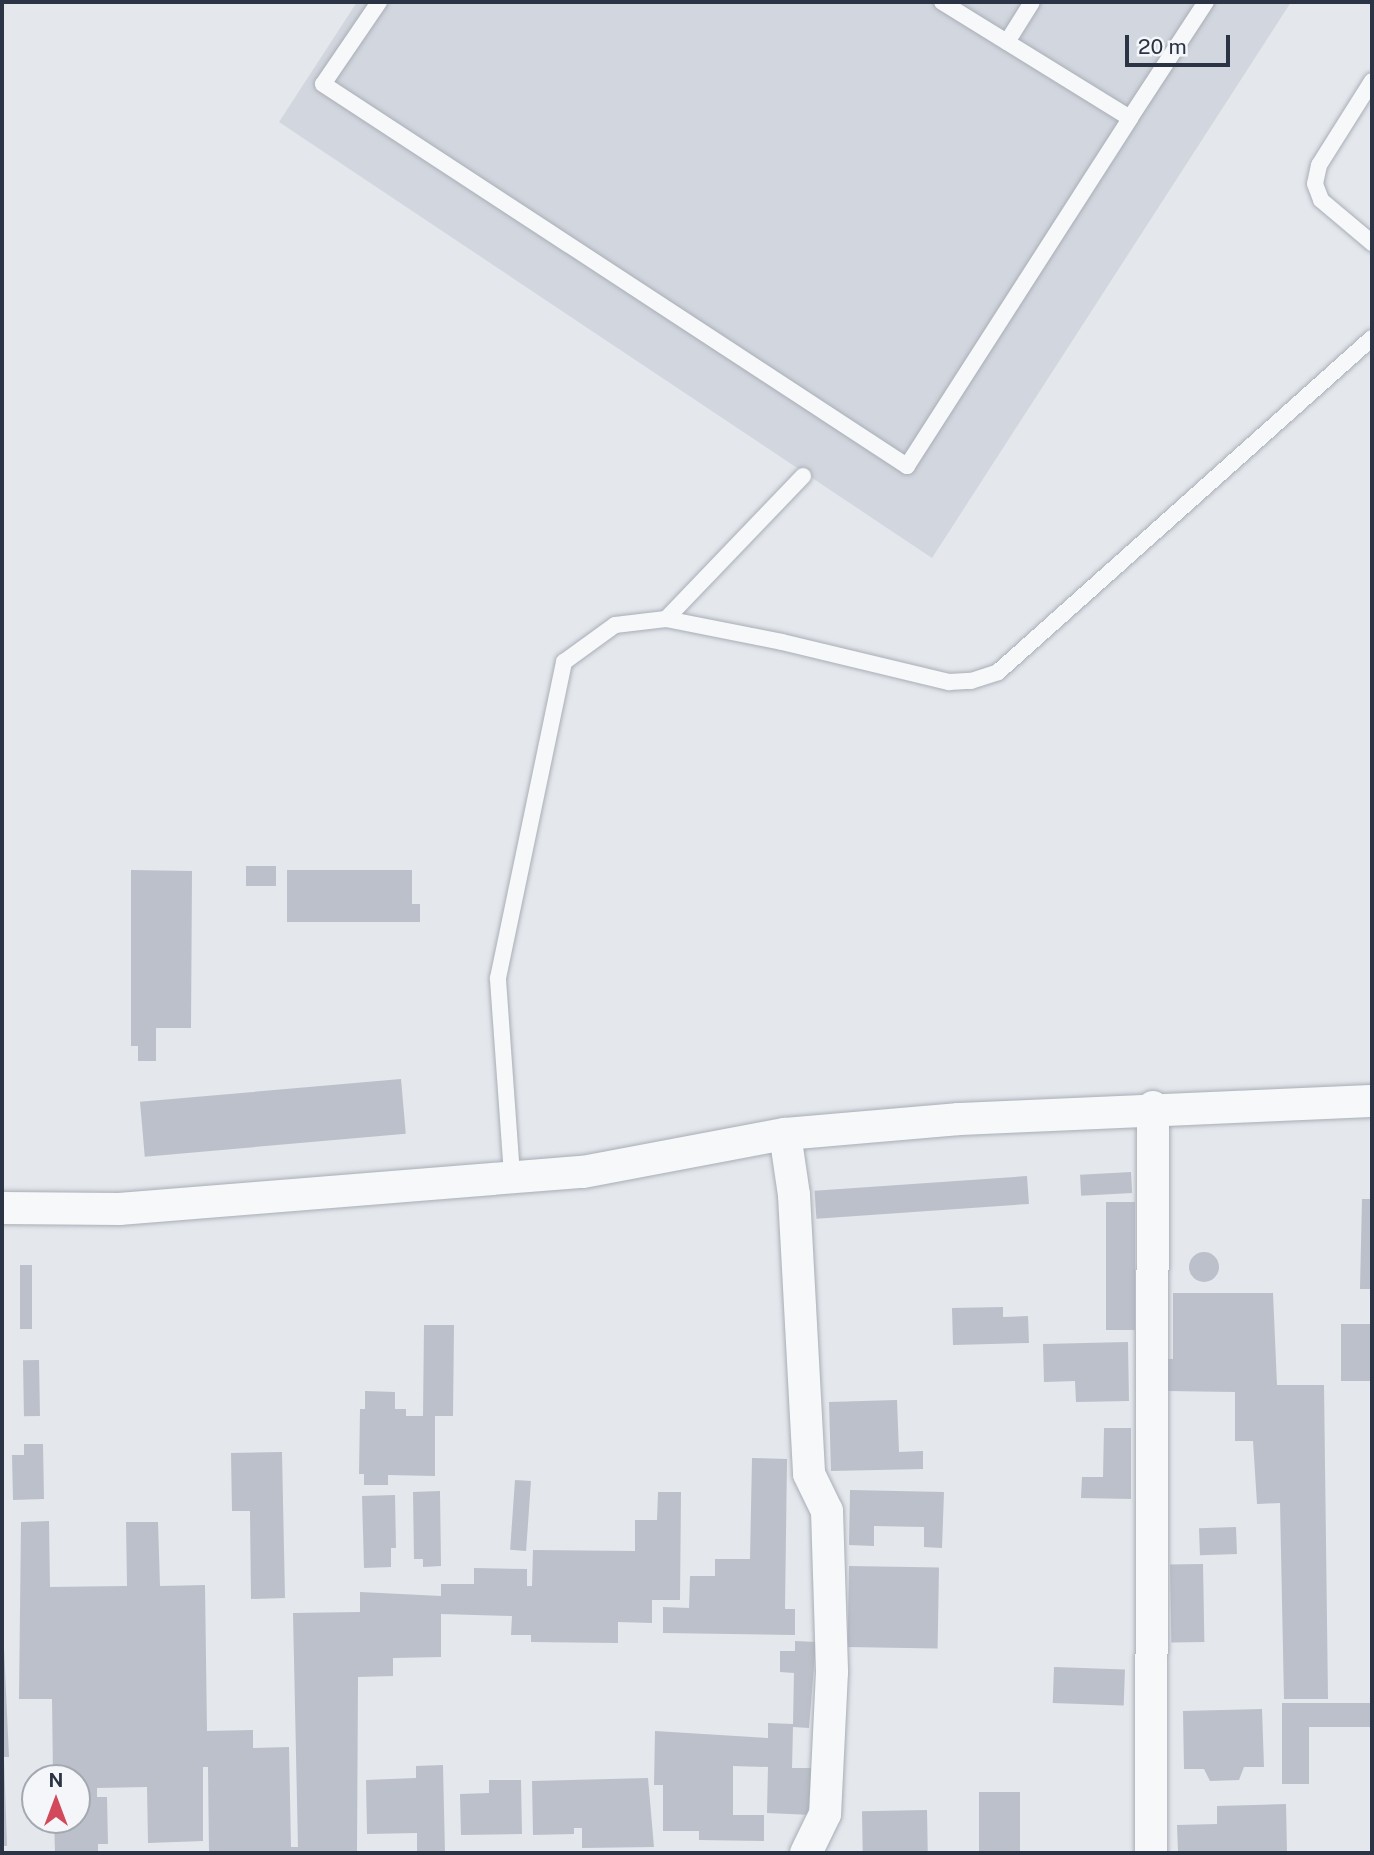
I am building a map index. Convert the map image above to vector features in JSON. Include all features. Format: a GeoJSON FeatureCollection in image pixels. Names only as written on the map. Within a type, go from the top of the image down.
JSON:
{"type":"FeatureCollection","features":[{"type":"Feature","properties":{"kind":"street"},"geometry":{"type":"LineString","coordinates":[[2,1208],[119,1209],[513,1175],[583,1172],[785,1134],[1153,1107],[1372,1101]]}},
{"type":"Feature","properties":{"kind":"street"},"geometry":{"type":"LineString","coordinates":[[1151,1853],[1153,1107]]}},
{"type":"Feature","properties":{"kind":"street"},"geometry":{"type":"LineString","coordinates":[[785,1134],[794,1195],[809,1474],[827,1511],[831,1646],[825,1814],[806,1853]]}},
{"type":"Feature","properties":{"kind":"lane"},"geometry":{"type":"LineString","coordinates":[[379,2],[323,84],[907,466],[1206,2]]}},
{"type":"Feature","properties":{"kind":"lane"},"geometry":{"type":"LineString","coordinates":[[942,2],[1130,118]]}},
{"type":"Feature","properties":{"kind":"lane"},"geometry":{"type":"LineString","coordinates":[[1007,42],[1032,2]]}},
{"type":"Feature","properties":{"kind":"lane"},"geometry":{"type":"LineString","coordinates":[[1372,81],[1319,165],[1315,184],[1321,200],[1372,243]]}},
{"type":"Feature","properties":{"kind":"lane"},"geometry":{"type":"LineString","coordinates":[[513,1175],[498,978],[564,662],[615,625],[666,619],[782,642],[949,682],[998,672],[1372,338]]}},
{"type":"Feature","properties":{"kind":"lane"},"geometry":{"type":"LineString","coordinates":[[666,619],[803,476]]}},
{"type":"Feature","properties":{"kind":"shaded area"},"geometry":{"type":"Polygon","coordinates":[[[357,2],[1291,2],[932,558],[279,122],[357,2]]]}},
{"type":"Feature","properties":{"kind":"building"},"geometry":{"type":"Polygon","coordinates":[[[246,866],[276,866],[276,886],[246,886],[246,866]]]}},
{"type":"Feature","properties":{"kind":"building"},"geometry":{"type":"Polygon","coordinates":[[[131,870],[192,871],[191,1028],[156,1028],[156,1061],[138,1061],[138,1046],[131,1046],[131,870]]]}},
{"type":"Feature","properties":{"kind":"building"},"geometry":{"type":"Polygon","coordinates":[[[287,870],[412,870],[412,904],[420,904],[420,922],[287,922],[287,870]]]}},
{"type":"Feature","properties":{"kind":"building"},"geometry":{"type":"Polygon","coordinates":[[[401,1079],[406,1134],[145,1157],[140,1102],[401,1079]]]}},
{"type":"Feature","properties":{"kind":"building"},"geometry":{"type":"Polygon","coordinates":[[[1131,1172],[1132,1193],[1081,1196],[1080,1175],[1131,1172]]]}},
{"type":"Feature","properties":{"kind":"building"},"geometry":{"type":"Polygon","coordinates":[[[1027,1176],[1029,1204],[816,1219],[815,1191],[1027,1176]]]}},
{"type":"Feature","properties":{"kind":"building"},"geometry":{"type":"Polygon","coordinates":[[[1362,1199],[1372,1199],[1372,1289],[1360,1289],[1362,1199]]]}},
{"type":"Feature","properties":{"kind":"building"},"geometry":{"type":"Polygon","coordinates":[[[1106,1202],[1135,1202],[1135,1330],[1106,1330],[1106,1202]]]}},
{"type":"Feature","properties":{"kind":"building"},"geometry":{"type":"Polygon","coordinates":[[[1204,1252],[1215,1256],[1219,1267],[1215,1278],[1204,1282],[1193,1278],[1189,1267],[1193,1256],[1204,1252]]]}},
{"type":"Feature","properties":{"kind":"building"},"geometry":{"type":"Polygon","coordinates":[[[20,1265],[32,1265],[32,1329],[20,1329],[20,1265]]]}},
{"type":"Feature","properties":{"kind":"building"},"geometry":{"type":"Polygon","coordinates":[[[1173,1293],[1273,1293],[1277,1385],[1324,1385],[1328,1699],[1284,1699],[1280,1503],[1257,1504],[1253,1441],[1235,1441],[1235,1392],[1167,1391],[1167,1359],[1173,1359],[1173,1293]]]}},
{"type":"Feature","properties":{"kind":"building"},"geometry":{"type":"Polygon","coordinates":[[[1003,1307],[1003,1317],[1028,1316],[1029,1343],[953,1345],[952,1308],[1003,1307]]]}},
{"type":"Feature","properties":{"kind":"building"},"geometry":{"type":"Polygon","coordinates":[[[1341,1324],[1371,1324],[1371,1381],[1341,1381],[1341,1324]]]}},
{"type":"Feature","properties":{"kind":"building"},"geometry":{"type":"Polygon","coordinates":[[[424,1325],[454,1325],[453,1416],[435,1416],[435,1476],[388,1475],[388,1485],[364,1485],[364,1474],[359,1474],[360,1409],[365,1409],[365,1391],[395,1392],[395,1409],[406,1409],[406,1416],[423,1416],[424,1325]]]}},
{"type":"Feature","properties":{"kind":"building"},"geometry":{"type":"Polygon","coordinates":[[[1128,1342],[1129,1401],[1076,1402],[1075,1381],[1044,1382],[1043,1344],[1128,1342]]]}},
{"type":"Feature","properties":{"kind":"building"},"geometry":{"type":"Polygon","coordinates":[[[23,1360],[39,1360],[40,1416],[24,1416],[23,1360]]]}},
{"type":"Feature","properties":{"kind":"building"},"geometry":{"type":"Polygon","coordinates":[[[897,1400],[899,1452],[923,1451],[923,1469],[831,1471],[829,1402],[897,1400]]]}},
{"type":"Feature","properties":{"kind":"building"},"geometry":{"type":"Polygon","coordinates":[[[1104,1428],[1131,1428],[1131,1499],[1081,1498],[1082,1477],[1103,1477],[1104,1428]]]}},
{"type":"Feature","properties":{"kind":"building"},"geometry":{"type":"Polygon","coordinates":[[[24,1444],[43,1444],[44,1499],[13,1500],[12,1455],[24,1455],[24,1444]]]}},
{"type":"Feature","properties":{"kind":"building"},"geometry":{"type":"Polygon","coordinates":[[[282,1452],[285,1598],[251,1599],[250,1511],[232,1511],[231,1453],[282,1452]]]}},
{"type":"Feature","properties":{"kind":"building"},"geometry":{"type":"Polygon","coordinates":[[[752,1458],[787,1459],[785,1609],[795,1609],[795,1635],[663,1633],[663,1607],[689,1608],[690,1576],[715,1576],[715,1559],[750,1559],[752,1458]]]}},
{"type":"Feature","properties":{"kind":"building"},"geometry":{"type":"Polygon","coordinates":[[[515,1480],[531,1481],[526,1551],[510,1550],[515,1480]]]}},
{"type":"Feature","properties":{"kind":"building"},"geometry":{"type":"Polygon","coordinates":[[[850,1490],[944,1492],[942,1548],[924,1547],[924,1527],[874,1526],[874,1546],[849,1545],[850,1490]]]}},
{"type":"Feature","properties":{"kind":"building"},"geometry":{"type":"Polygon","coordinates":[[[440,1491],[441,1566],[423,1567],[423,1559],[414,1559],[413,1492],[440,1491]]]}},
{"type":"Feature","properties":{"kind":"building"},"geometry":{"type":"Polygon","coordinates":[[[658,1492],[681,1492],[680,1600],[652,1600],[652,1623],[618,1622],[618,1643],[531,1642],[531,1635],[511,1635],[512,1616],[441,1614],[441,1657],[393,1658],[393,1676],[358,1677],[357,1853],[209,1853],[208,1767],[203,1767],[203,1841],[148,1843],[147,1787],[97,1788],[97,1797],[107,1797],[108,1844],[98,1844],[98,1852],[55,1853],[54,1834],[91,1834],[91,1764],[53,1764],[52,1699],[19,1699],[21,1522],[49,1521],[50,1587],[127,1586],[126,1522],[158,1522],[160,1586],[205,1585],[207,1731],[253,1730],[253,1748],[289,1747],[291,1847],[298,1847],[293,1613],[360,1612],[360,1592],[441,1596],[441,1584],[474,1584],[474,1568],[527,1569],[527,1586],[532,1586],[533,1550],[635,1551],[635,1520],[657,1520],[658,1492]]]}},
{"type":"Feature","properties":{"kind":"building"},"geometry":{"type":"Polygon","coordinates":[[[395,1495],[396,1548],[391,1548],[391,1567],[364,1568],[362,1496],[395,1495]]]}},
{"type":"Feature","properties":{"kind":"building"},"geometry":{"type":"Polygon","coordinates":[[[1236,1527],[1237,1554],[1200,1555],[1199,1528],[1236,1527]]]}},
{"type":"Feature","properties":{"kind":"building"},"geometry":{"type":"Polygon","coordinates":[[[1203,1564],[1204,1642],[1171,1643],[1170,1565],[1203,1564]]]}},
{"type":"Feature","properties":{"kind":"building"},"geometry":{"type":"Polygon","coordinates":[[[849,1566],[939,1568],[938,1649],[848,1647],[849,1566]]]}},
{"type":"Feature","properties":{"kind":"building"},"geometry":{"type":"Polygon","coordinates":[[[2,1604],[9,1757],[4,1757],[7,1846],[2,1846],[2,1604]]]}},
{"type":"Feature","properties":{"kind":"building"},"geometry":{"type":"Polygon","coordinates":[[[795,1641],[816,1642],[809,1728],[793,1727],[792,1768],[813,1768],[812,1815],[767,1813],[768,1767],[733,1766],[733,1815],[764,1815],[764,1841],[699,1840],[699,1831],[663,1831],[663,1785],[654,1785],[655,1731],[768,1738],[768,1723],[793,1724],[794,1673],[780,1672],[780,1651],[795,1651],[795,1641]]]}},
{"type":"Feature","properties":{"kind":"building"},"geometry":{"type":"Polygon","coordinates":[[[1054,1667],[1125,1669],[1124,1705],[1053,1703],[1054,1667]]]}},
{"type":"Feature","properties":{"kind":"building"},"geometry":{"type":"Polygon","coordinates":[[[1282,1703],[1372,1703],[1372,1727],[1309,1727],[1309,1784],[1282,1784],[1282,1703]]]}},
{"type":"Feature","properties":{"kind":"building"},"geometry":{"type":"Polygon","coordinates":[[[1262,1709],[1264,1767],[1244,1767],[1239,1780],[1210,1781],[1204,1769],[1184,1769],[1183,1711],[1262,1709]]]}},
{"type":"Feature","properties":{"kind":"building"},"geometry":{"type":"Polygon","coordinates":[[[443,1765],[445,1853],[417,1853],[417,1833],[367,1834],[366,1780],[416,1778],[416,1766],[443,1765]]]}},
{"type":"Feature","properties":{"kind":"building"},"geometry":{"type":"Polygon","coordinates":[[[648,1778],[654,1847],[582,1848],[582,1828],[574,1828],[574,1834],[533,1835],[532,1781],[648,1778]]]}},
{"type":"Feature","properties":{"kind":"building"},"geometry":{"type":"Polygon","coordinates":[[[489,1780],[521,1780],[522,1834],[461,1835],[460,1794],[489,1793],[489,1780]]]}},
{"type":"Feature","properties":{"kind":"building"},"geometry":{"type":"Polygon","coordinates":[[[979,1792],[1020,1792],[1020,1853],[979,1853],[979,1792]]]}},
{"type":"Feature","properties":{"kind":"building"},"geometry":{"type":"Polygon","coordinates":[[[1286,1804],[1287,1853],[1178,1852],[1177,1825],[1217,1824],[1217,1806],[1286,1804]]]}},
{"type":"Feature","properties":{"kind":"building"},"geometry":{"type":"Polygon","coordinates":[[[927,1810],[928,1853],[863,1853],[862,1811],[927,1810]]]}}]}
